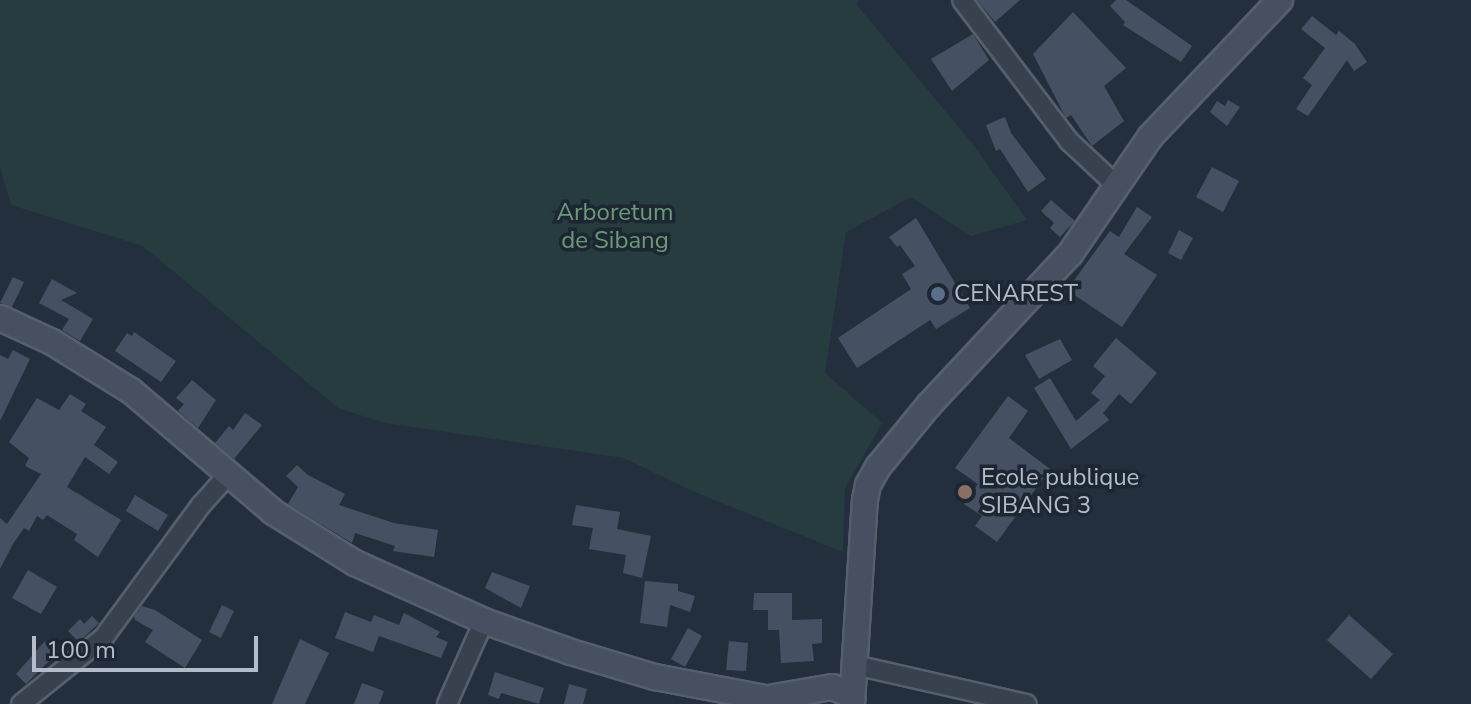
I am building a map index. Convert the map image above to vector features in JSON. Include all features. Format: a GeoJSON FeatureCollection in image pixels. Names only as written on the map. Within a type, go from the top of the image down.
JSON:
{"type":"FeatureCollection","features":[{"type":"Feature","properties":{"kind":"street"},"geometry":{"type":"LineString","coordinates":[[962,0],[1069,141],[1116,185]]}},
{"type":"Feature","properties":{"kind":"street"},"geometry":{"type":"LineString","coordinates":[[851,703],[865,500],[868,485],[878,467],[938,395],[1070,254],[1116,185],[1171,112],[1280,0]]}},
{"type":"Feature","properties":{"kind":"street"},"geometry":{"type":"LineString","coordinates":[[0,318],[52,342],[131,391],[227,476],[292,527],[332,552],[484,621],[655,677],[768,697],[801,698],[832,687],[847,693],[851,703]]}},
{"type":"Feature","properties":{"kind":"street"},"geometry":{"type":"LineString","coordinates":[[21,704],[104,637],[201,505],[227,476]]}},
{"type":"Feature","properties":{"kind":"street"},"geometry":{"type":"LineString","coordinates":[[447,704],[484,621]]}},
{"type":"Feature","properties":{"kind":"street"},"geometry":{"type":"LineString","coordinates":[[801,698],[836,673],[856,637]]}},
{"type":"Feature","properties":{"kind":"street"},"geometry":{"type":"LineString","coordinates":[[855,665],[1027,704]]}},
{"type":"Feature","properties":{"kind":"green space","name":"Arboretum de Sibang"},"geometry":{"type":"Polygon","coordinates":[[[0,0],[858,0],[857,5],[972,143],[1027,220],[971,236],[911,197],[846,232],[825,373],[882,423],[845,488],[843,552],[692,491],[624,458],[385,423],[338,408],[143,246],[11,205],[0,167],[0,0]]]}},
{"type":"Feature","properties":{"kind":"building"},"geometry":{"type":"Polygon","coordinates":[[[977,0],[1020,0],[995,22],[977,0]]]}},
{"type":"Feature","properties":{"kind":"building"},"geometry":{"type":"Polygon","coordinates":[[[1116,0],[1126,0],[1192,46],[1181,62],[1123,25],[1125,22],[1110,6],[1116,0]]]}},
{"type":"Feature","properties":{"kind":"building"},"geometry":{"type":"Polygon","coordinates":[[[1073,12],[1126,68],[1104,86],[1124,121],[1092,146],[1071,115],[1066,118],[1033,54],[1073,12]]]}},
{"type":"Feature","properties":{"kind":"building"},"geometry":{"type":"Polygon","coordinates":[[[1312,16],[1336,35],[1339,31],[1355,44],[1367,62],[1354,71],[1347,60],[1308,116],[1296,109],[1312,85],[1303,78],[1325,48],[1301,29],[1312,16]]]}},
{"type":"Feature","properties":{"kind":"building"},"geometry":{"type":"Polygon","coordinates":[[[973,34],[989,60],[952,91],[931,59],[973,34]]]}},
{"type":"Feature","properties":{"kind":"building"},"geometry":{"type":"Polygon","coordinates":[[[1228,100],[1240,107],[1227,126],[1210,112],[1217,101],[1225,106],[1228,100]]]}},
{"type":"Feature","properties":{"kind":"building"},"geometry":{"type":"Polygon","coordinates":[[[1005,117],[1011,133],[1046,179],[1028,192],[1000,149],[996,151],[986,125],[1005,117]]]}},
{"type":"Feature","properties":{"kind":"building"},"geometry":{"type":"Polygon","coordinates":[[[1212,167],[1239,181],[1223,212],[1196,197],[1212,167]]]}},
{"type":"Feature","properties":{"kind":"building"},"geometry":{"type":"Polygon","coordinates":[[[1051,200],[1075,221],[1060,237],[1050,228],[1054,223],[1041,211],[1051,200]]]}},
{"type":"Feature","properties":{"kind":"building"},"geometry":{"type":"Polygon","coordinates":[[[1137,207],[1152,217],[1124,254],[1157,275],[1122,327],[1067,290],[1110,231],[1119,237],[1137,207]]]}},
{"type":"Feature","properties":{"kind":"building"},"geometry":{"type":"Polygon","coordinates":[[[916,218],[970,308],[936,329],[930,320],[857,368],[838,338],[911,289],[902,274],[915,266],[900,245],[897,247],[889,237],[916,218]]]}},
{"type":"Feature","properties":{"kind":"building"},"geometry":{"type":"Polygon","coordinates":[[[1179,230],[1193,238],[1181,260],[1168,253],[1179,230]]]}},
{"type":"Feature","properties":{"kind":"building"},"geometry":{"type":"Polygon","coordinates":[[[13,277],[24,282],[12,307],[0,303],[13,277]]]}},
{"type":"Feature","properties":{"kind":"building"},"geometry":{"type":"Polygon","coordinates":[[[52,279],[77,293],[61,300],[93,319],[80,341],[62,330],[69,319],[39,303],[52,279]]]}},
{"type":"Feature","properties":{"kind":"building"},"geometry":{"type":"Polygon","coordinates":[[[134,332],[176,361],[161,382],[115,351],[127,333],[132,336],[134,332]]]}},
{"type":"Feature","properties":{"kind":"building"},"geometry":{"type":"Polygon","coordinates":[[[1116,338],[1157,373],[1131,404],[1119,394],[1103,413],[1109,420],[1071,449],[1034,388],[1050,378],[1076,421],[1100,400],[1091,393],[1105,376],[1093,366],[1116,338]]]}},
{"type":"Feature","properties":{"kind":"building"},"geometry":{"type":"Polygon","coordinates":[[[1060,339],[1072,360],[1039,379],[1025,355],[1060,339]]]}},
{"type":"Feature","properties":{"kind":"building"},"geometry":{"type":"Polygon","coordinates":[[[13,350],[30,359],[0,421],[0,355],[8,359],[13,350]]]}},
{"type":"Feature","properties":{"kind":"building"},"geometry":{"type":"Polygon","coordinates":[[[192,380],[216,400],[198,428],[178,411],[184,404],[176,398],[192,380]]]}},
{"type":"Feature","properties":{"kind":"building"},"geometry":{"type":"Polygon","coordinates":[[[70,394],[86,404],[81,411],[106,427],[94,445],[118,462],[109,474],[85,457],[67,487],[121,520],[98,557],[74,540],[77,534],[47,515],[43,520],[37,516],[29,531],[24,528],[0,569],[0,518],[7,524],[41,474],[25,466],[29,458],[9,442],[37,398],[59,410],[70,394]]]}},
{"type":"Feature","properties":{"kind":"building"},"geometry":{"type":"Polygon","coordinates":[[[1008,396],[1028,411],[1009,438],[1050,469],[997,542],[975,526],[982,516],[964,504],[978,484],[955,468],[1008,396]]]}},
{"type":"Feature","properties":{"kind":"building"},"geometry":{"type":"Polygon","coordinates":[[[245,413],[262,425],[234,459],[215,443],[229,426],[233,430],[245,413]]]}},
{"type":"Feature","properties":{"kind":"building"},"geometry":{"type":"Polygon","coordinates":[[[297,465],[308,475],[345,494],[339,505],[394,523],[438,530],[434,557],[393,551],[395,546],[355,533],[352,543],[288,504],[298,487],[286,476],[297,465]]]}},
{"type":"Feature","properties":{"kind":"building"},"geometry":{"type":"Polygon","coordinates":[[[135,495],[168,515],[158,531],[126,511],[135,495]]]}},
{"type":"Feature","properties":{"kind":"building"},"geometry":{"type":"Polygon","coordinates":[[[576,505],[620,512],[617,529],[651,536],[642,578],[623,573],[626,555],[589,549],[593,528],[572,525],[576,505]]]}},
{"type":"Feature","properties":{"kind":"building"},"geometry":{"type":"Polygon","coordinates":[[[28,570],[57,587],[41,614],[12,598],[28,570]]]}},
{"type":"Feature","properties":{"kind":"building"},"geometry":{"type":"Polygon","coordinates":[[[492,572],[530,586],[521,608],[485,588],[492,572]]]}},
{"type":"Feature","properties":{"kind":"building"},"geometry":{"type":"Polygon","coordinates":[[[645,581],[678,584],[678,591],[695,596],[690,612],[670,605],[667,627],[640,623],[645,581]]]}},
{"type":"Feature","properties":{"kind":"building"},"geometry":{"type":"Polygon","coordinates":[[[754,593],[792,593],[792,620],[822,619],[822,643],[812,644],[814,661],[781,663],[779,630],[768,630],[768,610],[753,610],[754,593]]]}},
{"type":"Feature","properties":{"kind":"building"},"geometry":{"type":"Polygon","coordinates":[[[222,605],[234,611],[221,638],[209,632],[222,605]]]}},
{"type":"Feature","properties":{"kind":"building"},"geometry":{"type":"Polygon","coordinates":[[[142,606],[155,610],[202,640],[185,668],[145,642],[153,630],[135,620],[134,616],[142,606]]]}},
{"type":"Feature","properties":{"kind":"building"},"geometry":{"type":"Polygon","coordinates":[[[345,612],[371,622],[374,615],[399,625],[404,613],[440,632],[436,637],[448,642],[441,658],[379,636],[373,652],[335,638],[345,612]]]}},
{"type":"Feature","properties":{"kind":"building"},"geometry":{"type":"Polygon","coordinates":[[[1349,615],[1393,654],[1371,679],[1327,640],[1349,615]]]}},
{"type":"Feature","properties":{"kind":"building"},"geometry":{"type":"Polygon","coordinates":[[[92,616],[99,623],[79,642],[68,631],[80,619],[84,624],[92,616]]]}},
{"type":"Feature","properties":{"kind":"building"},"geometry":{"type":"Polygon","coordinates":[[[688,628],[702,636],[685,667],[671,659],[688,628]]]}},
{"type":"Feature","properties":{"kind":"building"},"geometry":{"type":"Polygon","coordinates":[[[300,639],[329,653],[305,704],[272,704],[300,639]]]}},
{"type":"Feature","properties":{"kind":"building"},"geometry":{"type":"Polygon","coordinates":[[[45,641],[58,652],[26,684],[16,674],[45,641]]]}},
{"type":"Feature","properties":{"kind":"building"},"geometry":{"type":"Polygon","coordinates":[[[729,641],[748,643],[746,671],[726,670],[729,641]]]}},
{"type":"Feature","properties":{"kind":"building"},"geometry":{"type":"Polygon","coordinates":[[[495,672],[544,688],[539,704],[501,693],[499,699],[488,695],[495,672]]]}},
{"type":"Feature","properties":{"kind":"building"},"geometry":{"type":"Polygon","coordinates":[[[362,683],[384,691],[379,704],[354,704],[362,683]]]}},
{"type":"Feature","properties":{"kind":"building"},"geometry":{"type":"Polygon","coordinates":[[[569,684],[587,689],[583,704],[564,704],[569,684]]]}},
{"type":"Feature","properties":{"kind":"place","name":"CENAREST"},"geometry":{"type":"Point","coordinates":[938,294]}},
{"type":"Feature","properties":{"kind":"place","name":"Ecole publique SIBANG 3"},"geometry":{"type":"Point","coordinates":[965,492]}}]}
